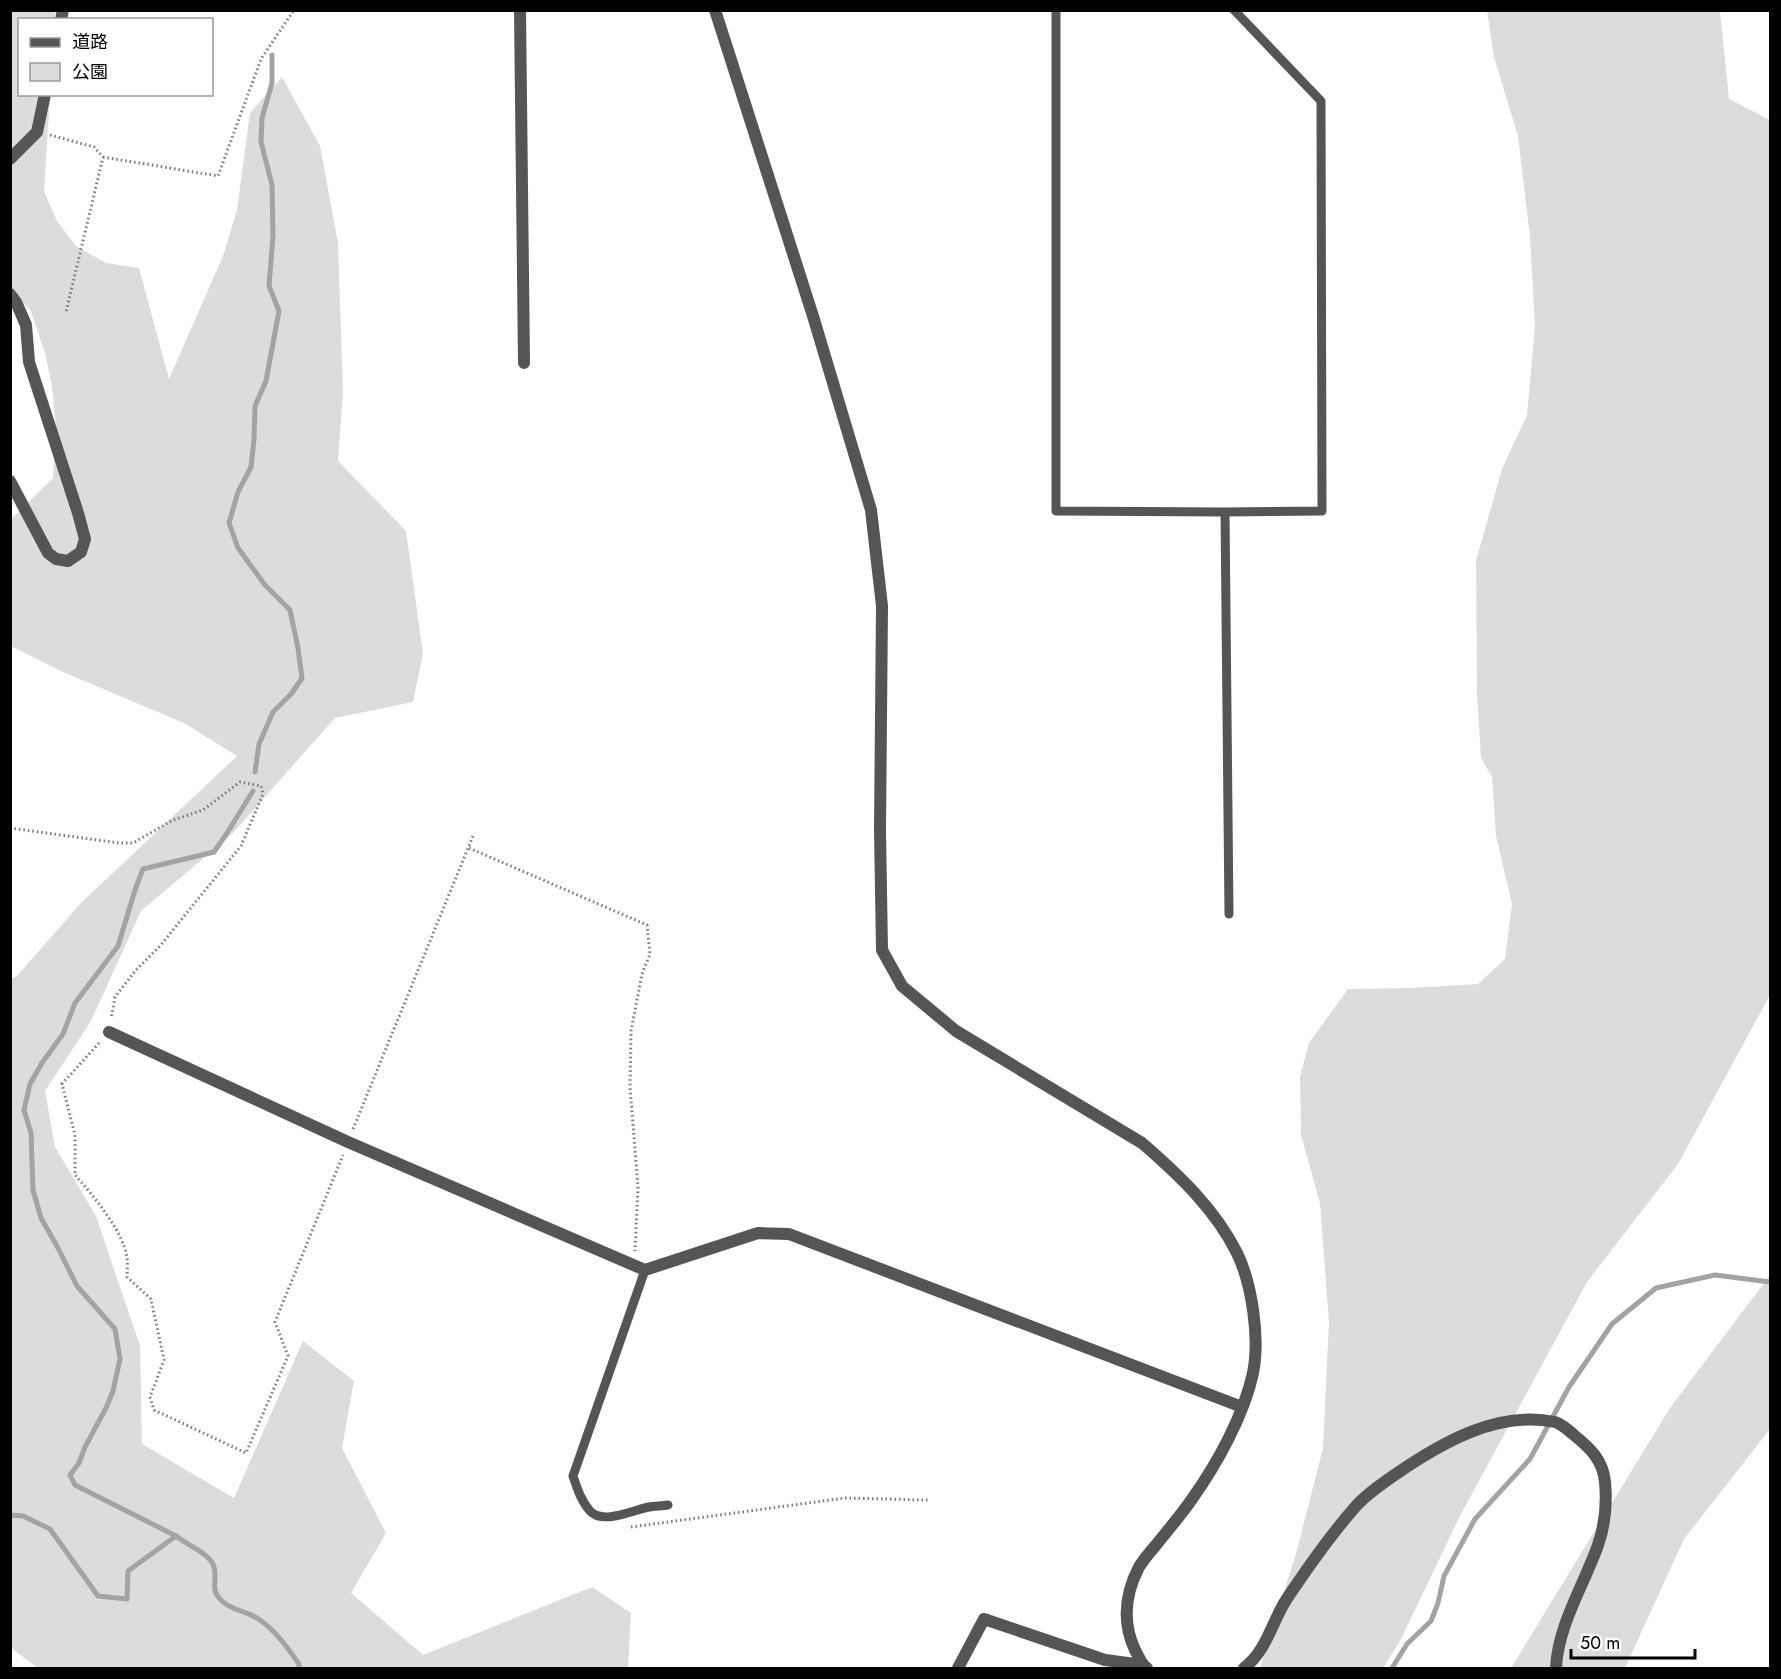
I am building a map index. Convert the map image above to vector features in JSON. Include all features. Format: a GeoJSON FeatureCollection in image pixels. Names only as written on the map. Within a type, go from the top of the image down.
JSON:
{"type":"FeatureCollection","features":[{"type":"Feature","properties":{"kind":"street"},"geometry":{"type":"LineString","coordinates":[[520,10],[524,363]]}},
{"type":"Feature","properties":{"kind":"street"},"geometry":{"type":"LineString","coordinates":[[715,10],[813,316],[871,510],[882,606],[880,830],[882,950],[902,986],[956,1031],[1142,1143],[1190,1187],[1211,1213],[1237,1253],[1250,1292],[1256,1334],[1254,1363],[1242,1407],[1224,1448],[1193,1498],[1140,1566],[1130,1589],[1125,1613],[1131,1640],[1145,1667]]}},
{"type":"Feature","properties":{"kind":"street"},"geometry":{"type":"LineString","coordinates":[[10,159],[37,132],[45,96]]}},
{"type":"Feature","properties":{"kind":"street"},"geometry":{"type":"LineString","coordinates":[[10,294],[26,325],[29,362],[85,538],[81,552],[68,561],[56,559],[48,553],[10,481]]}},
{"type":"Feature","properties":{"kind":"street"},"geometry":{"type":"LineString","coordinates":[[109,1032],[348,1142],[645,1270],[758,1233],[789,1234],[1242,1407]]}},
{"type":"Feature","properties":{"kind":"street"},"geometry":{"type":"LineString","coordinates":[[1244,1668],[1254,1661],[1284,1603],[1307,1569],[1358,1504],[1382,1484],[1423,1455],[1468,1433],[1504,1422],[1542,1420],[1559,1423],[1591,1449],[1598,1458],[1605,1479],[1606,1508],[1599,1543],[1566,1622],[1556,1668]]}},
{"type":"Feature","properties":{"kind":"street"},"geometry":{"type":"LineString","coordinates":[[958,1668],[984,1619],[1105,1660],[1145,1667]]}},
{"type":"Feature","properties":{"kind":"lane"},"geometry":{"type":"LineString","coordinates":[[1056,10],[1056,511],[1322,511],[1321,101],[1234,10]]}},
{"type":"Feature","properties":{"kind":"lane"},"geometry":{"type":"LineString","coordinates":[[1223,512],[1225,512],[1229,914]]}},
{"type":"Feature","properties":{"kind":"lane"},"geometry":{"type":"LineString","coordinates":[[645,1270],[573,1476],[579,1495],[591,1512],[602,1517],[668,1505]]}},
{"type":"Feature","properties":{"kind":"path"},"geometry":{"type":"LineString","coordinates":[[37,132],[94,147],[103,157],[218,176],[261,59],[294,10]]}},
{"type":"Feature","properties":{"kind":"path"},"geometry":{"type":"LineString","coordinates":[[66,312],[103,157]]}},
{"type":"Feature","properties":{"kind":"path"},"geometry":{"type":"LineString","coordinates":[[10,828],[133,843],[173,820],[203,810],[240,782],[261,786],[263,794],[241,846],[160,946],[136,970],[115,997],[109,1032],[62,1084],[75,1135],[75,1175],[98,1202],[121,1240],[128,1258],[127,1277],[151,1299],[164,1360],[150,1397],[154,1410],[246,1453],[288,1356],[275,1322],[473,836]]}},
{"type":"Feature","properties":{"kind":"path"},"geometry":{"type":"LineString","coordinates":[[468,848],[647,925],[650,954],[642,974],[631,1031],[630,1087],[638,1187],[636,1249],[630,1264]]}},
{"type":"Feature","properties":{"kind":"path"},"geometry":{"type":"LineString","coordinates":[[628,1527],[846,1498],[928,1500]]}},
{"type":"Feature","properties":{"kind":"green space"},"geometry":{"type":"Polygon","coordinates":[[[55,10],[55,18],[18,18],[18,96],[50,96],[44,191],[57,221],[76,246],[106,263],[139,268],[169,379],[223,256],[237,210],[250,113],[282,77],[320,146],[338,243],[343,391],[338,461],[406,531],[423,654],[413,702],[335,718],[232,834],[141,911],[91,1021],[45,1091],[55,1147],[96,1216],[140,1346],[142,1444],[234,1498],[303,1341],[354,1381],[342,1448],[386,1533],[351,1593],[423,1655],[592,1587],[631,1613],[628,1668],[38,1668],[11,1648],[11,979],[17,976],[81,903],[237,756],[184,723],[63,672],[11,646],[11,519],[53,478],[56,429],[52,386],[45,353],[31,311],[11,291],[11,11],[55,10]]]}},
{"type":"Feature","properties":{"kind":"green space"},"geometry":{"type":"Polygon","coordinates":[[[1487,11],[1720,11],[1729,99],[1770,120],[1770,995],[1678,1164],[1587,1282],[1461,1514],[1400,1641],[1383,1668],[1260,1668],[1296,1554],[1323,1448],[1329,1322],[1320,1203],[1301,1135],[1300,1076],[1309,1043],[1348,989],[1478,984],[1505,959],[1512,904],[1496,836],[1492,777],[1481,758],[1477,694],[1476,561],[1502,469],[1527,415],[1535,326],[1530,237],[1518,136],[1494,57],[1487,11]]]}},
{"type":"Feature","properties":{"kind":"green space"},"geometry":{"type":"Polygon","coordinates":[[[1770,1275],[1770,1429],[1684,1539],[1625,1668],[1511,1668],[1670,1408],[1770,1275]]]}},
{"type":"Feature","properties":{"kind":"waterway"},"geometry":{"type":"LineString","coordinates":[[255,772],[259,744],[273,712],[292,693],[302,678],[290,610],[265,585],[238,548],[229,523],[238,492],[251,467],[255,406],[266,381],[279,311],[269,286],[273,236],[272,185],[261,142],[262,118],[272,83],[272,55]]}},
{"type":"Feature","properties":{"kind":"waterway"},"geometry":{"type":"LineString","coordinates":[[253,791],[214,852],[143,869],[118,946],[75,1003],[63,1034],[30,1084],[24,1110],[31,1133],[33,1190],[41,1218],[77,1286],[115,1329],[120,1359],[113,1391],[106,1408],[79,1463],[70,1475],[75,1485],[176,1536],[204,1554],[214,1567],[215,1589],[218,1597],[230,1606],[255,1617],[268,1627],[290,1651],[299,1664],[299,1668]]}},
{"type":"Feature","properties":{"kind":"waterway"},"geometry":{"type":"LineString","coordinates":[[1392,1668],[1407,1644],[1431,1621],[1444,1576],[1475,1519],[1530,1459],[1569,1387],[1612,1324],[1656,1288],[1715,1275],[1770,1282]]}},
{"type":"Feature","properties":{"kind":"waterway"},"geometry":{"type":"LineString","coordinates":[[10,1515],[23,1516],[50,1529],[98,1596],[127,1599],[128,1571],[176,1536]]}}]}
